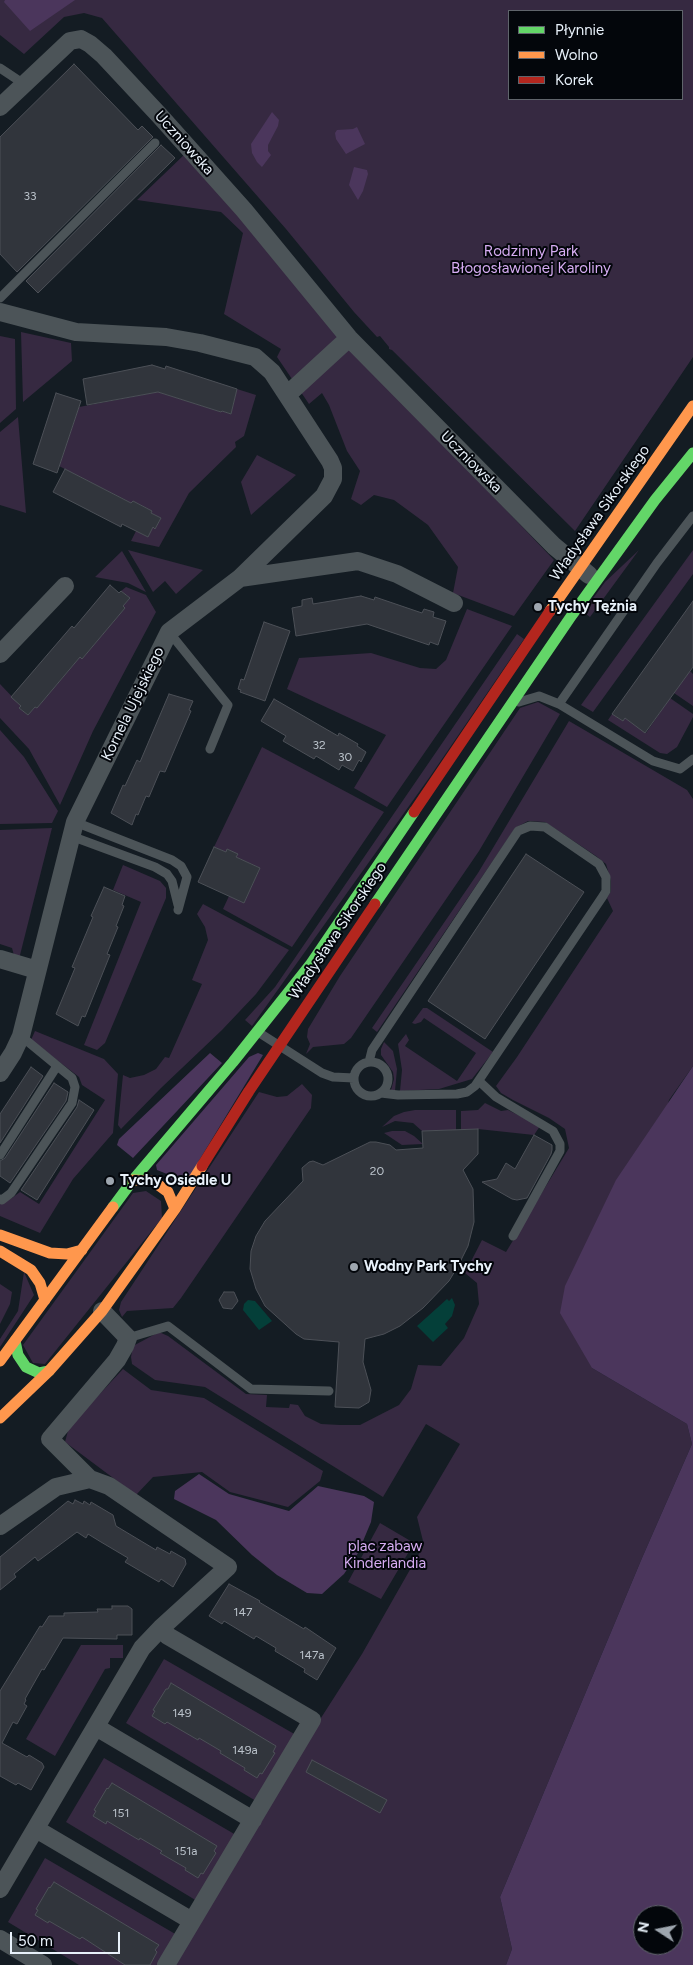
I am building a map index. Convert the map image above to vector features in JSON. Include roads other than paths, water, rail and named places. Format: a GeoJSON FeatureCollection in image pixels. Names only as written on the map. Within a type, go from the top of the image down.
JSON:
{"type":"FeatureCollection","features":[{"type":"Feature","properties":{"kind":"street","name":"Uczniowska"},"geometry":{"type":"LineString","coordinates":[[0,107],[70,41],[81,39],[90,44],[141,96],[244,210],[349,338],[554,546],[597,581]]}},
{"type":"Feature","properties":{"kind":"street"},"geometry":{"type":"LineString","coordinates":[[0,312],[76,332],[166,337],[242,353],[255,357],[272,372],[330,461],[333,468],[333,479],[324,496],[240,578]]}},
{"type":"Feature","properties":{"kind":"street"},"geometry":{"type":"LineString","coordinates":[[287,395],[349,338]]}},
{"type":"Feature","properties":{"kind":"street","name":"Władysława Sikorskiego"},"geometry":{"type":"LineString","coordinates":[[0,1361],[133,1180],[257,1032],[310,964],[555,604],[693,406]]}},
{"type":"Feature","properties":{"kind":"street","name":"Władysława Sikorskiego"},"geometry":{"type":"LineString","coordinates":[[0,1418],[48,1371],[102,1311],[175,1209],[280,1045],[511,704],[655,500],[693,453]]}},
{"type":"Feature","properties":{"kind":"street","name":"Kornela Ujejskiego"},"geometry":{"type":"LineString","coordinates":[[0,1073],[13,1053],[20,1036],[73,829],[169,632],[240,578],[358,562],[397,574],[454,603]]}},
{"type":"Feature","properties":{"kind":"street"},"geometry":{"type":"LineString","coordinates":[[0,654],[65,586]]}},
{"type":"Feature","properties":{"kind":"street"},"geometry":{"type":"LineString","coordinates":[[0,959],[37,970]]}},
{"type":"Feature","properties":{"kind":"street"},"geometry":{"type":"LineString","coordinates":[[133,1180],[152,1181],[168,1192],[175,1209]]}},
{"type":"Feature","properties":{"kind":"street"},"geometry":{"type":"LineString","coordinates":[[0,1235],[50,1253],[67,1254],[82,1250]]}},
{"type":"Feature","properties":{"kind":"street"},"geometry":{"type":"LineString","coordinates":[[0,1251],[31,1270],[40,1282],[44,1300]]}},
{"type":"Feature","properties":{"kind":"street"},"geometry":{"type":"LineString","coordinates":[[0,1889],[142,1648],[161,1628],[228,1567],[109,1486],[90,1479],[50,1439],[117,1360],[128,1338],[102,1311]]}},
{"type":"Feature","properties":{"kind":"street"},"geometry":{"type":"LineString","coordinates":[[15,1341],[18,1355],[26,1367],[39,1373],[48,1371]]}},
{"type":"Feature","properties":{"kind":"street"},"geometry":{"type":"LineString","coordinates":[[0,1526],[56,1486],[90,1479]]}},
{"type":"Feature","properties":{"kind":"street"},"geometry":{"type":"LineString","coordinates":[[161,1628],[168,1636],[312,1720],[166,1965]]}},
{"type":"Feature","properties":{"kind":"street"},"geometry":{"type":"LineString","coordinates":[[96,1727],[253,1820]]}},
{"type":"Feature","properties":{"kind":"street"},"geometry":{"type":"LineString","coordinates":[[36,1829],[192,1921]]}},
{"type":"Feature","properties":{"kind":"street"},"geometry":{"type":"LineString","coordinates":[[0,1939],[43,1965]]}},
{"type":"Feature","properties":{"kind":"lane"},"geometry":{"type":"LineString","coordinates":[[0,68],[24,84]]}},
{"type":"Feature","properties":{"kind":"lane"},"geometry":{"type":"LineString","coordinates":[[0,298],[155,142]]}},
{"type":"Feature","properties":{"kind":"lane"},"geometry":{"type":"LineString","coordinates":[[559,704],[657,563],[693,516]]}},
{"type":"Feature","properties":{"kind":"lane"},"geometry":{"type":"LineString","coordinates":[[169,632],[228,705],[210,750]]}},
{"type":"Feature","properties":{"kind":"lane"},"geometry":{"type":"LineString","coordinates":[[511,704],[539,696],[559,704],[653,761],[680,769],[693,759]]}},
{"type":"Feature","properties":{"kind":"lane"},"geometry":{"type":"LineString","coordinates":[[369,1062],[370,1052],[518,831],[530,826],[545,827],[595,860],[605,873],[606,891],[479,1081],[470,1090],[456,1094],[398,1095],[381,1093],[365,1095],[357,1088],[354,1078],[359,1067],[369,1062],[380,1064],[387,1073],[388,1084],[381,1093]]}},
{"type":"Feature","properties":{"kind":"lane"},"geometry":{"type":"LineString","coordinates":[[73,829],[172,860],[181,866],[187,877],[178,910],[172,881],[166,874],[155,867],[73,829]]}},
{"type":"Feature","properties":{"kind":"lane"},"geometry":{"type":"LineString","coordinates":[[257,1032],[322,1073],[333,1077],[354,1078]]}},
{"type":"Feature","properties":{"kind":"lane"},"geometry":{"type":"LineString","coordinates":[[0,1199],[2,1200],[11,1193],[72,1103],[74,1083],[72,1078],[20,1036]]}},
{"type":"Feature","properties":{"kind":"lane"},"geometry":{"type":"LineString","coordinates":[[0,1155],[57,1066]]}},
{"type":"Feature","properties":{"kind":"lane"},"geometry":{"type":"LineString","coordinates":[[479,1081],[496,1097],[553,1131],[560,1144],[560,1151],[513,1236]]}},
{"type":"Feature","properties":{"kind":"lane"},"geometry":{"type":"LineString","coordinates":[[128,1338],[168,1326],[251,1389],[328,1391]]}},
{"type":"Feature","properties":{"kind":"place","name":"Tychy Tężnia"},"geometry":{"type":"Point","coordinates":[538,607]}},
{"type":"Feature","properties":{"kind":"place","name":"Tychy Osiedle U"},"geometry":{"type":"Point","coordinates":[110,1181]}},
{"type":"Feature","properties":{"kind":"place","name":"Wodny Park Tychy"},"geometry":{"type":"Point","coordinates":[354,1267]}},
{"type":"Feature","properties":{"kind":"park label","name":"Rodzinny Park Błogosławionej Karoliny"},"geometry":{"type":"Point","coordinates":[531,260]}},
{"type":"Feature","properties":{"kind":"park label","name":"plac zabaw Kinderlandia"},"geometry":{"type":"Point","coordinates":[385,1556]}}]}
